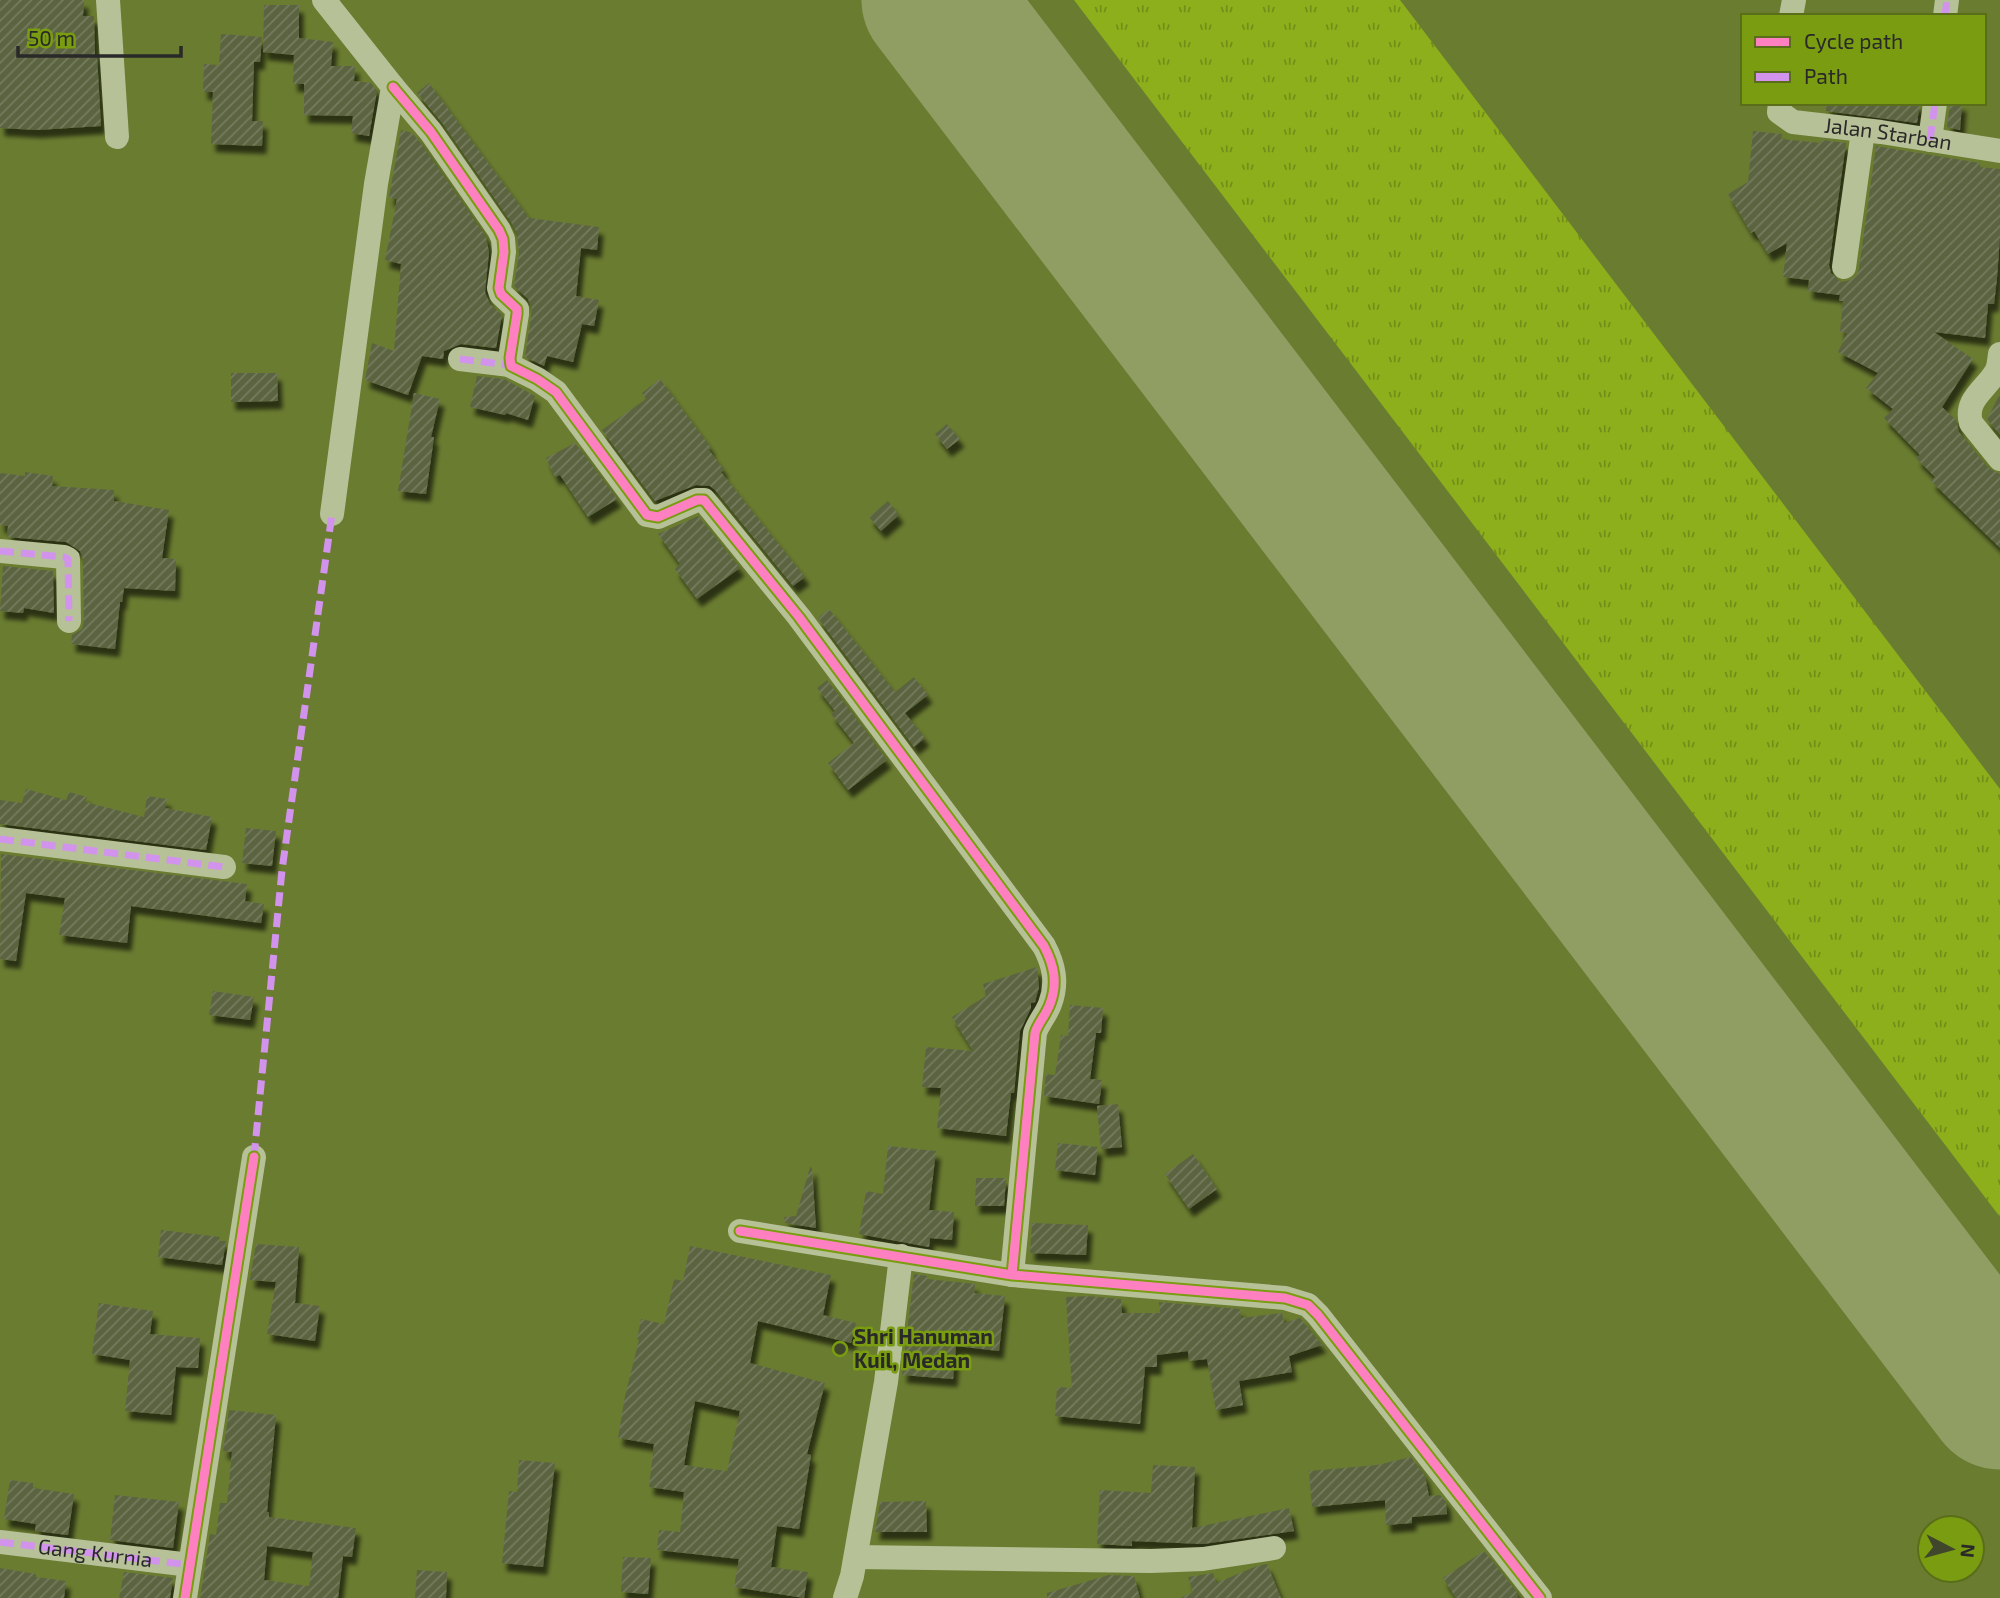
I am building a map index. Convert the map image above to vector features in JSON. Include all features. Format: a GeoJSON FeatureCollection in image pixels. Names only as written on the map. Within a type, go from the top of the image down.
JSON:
{"type":"FeatureCollection","features":[{"type":"Feature","properties":{"kind":"street"},"geometry":{"type":"LineString","coordinates":[[108,0],[117,137]]}},
{"type":"Feature","properties":{"kind":"street"},"geometry":{"type":"LineString","coordinates":[[324,0],[431,132],[503,239],[499,288],[501,294],[517,309],[510,365]]}},
{"type":"Feature","properties":{"kind":"street"},"geometry":{"type":"LineString","coordinates":[[332,513],[376,184],[393,87]]}},
{"type":"Feature","properties":{"kind":"street"},"geometry":{"type":"LineString","coordinates":[[1930,140],[1935,105]]}},
{"type":"Feature","properties":{"kind":"street","name":"Jalan Starban"},"geometry":{"type":"LineString","coordinates":[[1780,108],[1793,122],[2000,151]]}},
{"type":"Feature","properties":{"kind":"street"},"geometry":{"type":"LineString","coordinates":[[1844,267],[1863,131]]}},
{"type":"Feature","properties":{"kind":"street"},"geometry":{"type":"LineString","coordinates":[[2000,354],[1998,367],[1973,400],[1969,417],[2000,459]]}},
{"type":"Feature","properties":{"kind":"street"},"geometry":{"type":"LineString","coordinates":[[460,359],[510,365],[556,392],[647,515],[658,517],[697,500],[704,500],[799,617],[1044,946],[1053,964],[1055,982],[1050,1004],[1035,1034],[1012,1275]]}},
{"type":"Feature","properties":{"kind":"street"},"geometry":{"type":"LineString","coordinates":[[0,551],[68,559],[69,621]]}},
{"type":"Feature","properties":{"kind":"street"},"geometry":{"type":"LineString","coordinates":[[0,839],[224,867]]}},
{"type":"Feature","properties":{"kind":"street"},"geometry":{"type":"LineString","coordinates":[[185,1598],[254,1157]]}},
{"type":"Feature","properties":{"kind":"street"},"geometry":{"type":"LineString","coordinates":[[740,1231],[1012,1275],[1286,1297],[1308,1305],[1540,1598]]}},
{"type":"Feature","properties":{"kind":"street"},"geometry":{"type":"LineString","coordinates":[[845,1598],[856,1558],[886,1382],[901,1256]]}},
{"type":"Feature","properties":{"kind":"street","name":"Gang Kurnia"},"geometry":{"type":"LineString","coordinates":[[0,1542],[190,1565]]}},
{"type":"Feature","properties":{"kind":"street"},"geometry":{"type":"LineString","coordinates":[[856,1558],[1151,1561],[1203,1559],[1274,1548]]}},
{"type":"Feature","properties":{"kind":"green space"},"geometry":{"type":"Polygon","coordinates":[[[1074,0],[1400,0],[2000,789],[2000,1217],[1074,0]]]}},
{"type":"Feature","properties":{"kind":"building"},"geometry":{"type":"Polygon","coordinates":[[[0,0],[84,0],[83,16],[94,16],[101,126],[37,130],[0,128],[0,0]]]}},
{"type":"Feature","properties":{"kind":"building"},"geometry":{"type":"Polygon","coordinates":[[[264,5],[299,5],[299,38],[333,42],[331,66],[355,66],[354,81],[371,83],[377,91],[369,136],[351,133],[353,116],[304,115],[304,84],[293,84],[294,55],[263,52],[264,5]]]}},
{"type":"Feature","properties":{"kind":"building"},"geometry":{"type":"Polygon","coordinates":[[[221,34],[262,37],[260,62],[254,62],[252,121],[263,121],[262,146],[211,144],[213,92],[203,92],[204,64],[219,65],[221,34]]]}},
{"type":"Feature","properties":{"kind":"building"},"geometry":{"type":"Polygon","coordinates":[[[429,83],[529,218],[599,227],[597,250],[581,248],[576,296],[599,300],[594,326],[582,324],[573,362],[547,356],[544,366],[525,357],[532,309],[528,299],[514,286],[519,254],[517,233],[443,124],[417,93],[429,83]]]}},
{"type":"Feature","properties":{"kind":"building"},"geometry":{"type":"Polygon","coordinates":[[[1826,105],[1920,105],[1917,123],[1826,111],[1826,105]]]}},
{"type":"Feature","properties":{"kind":"building"},"geometry":{"type":"Polygon","coordinates":[[[1950,105],[1962,105],[1960,130],[1947,127],[1950,105]]]}},
{"type":"Feature","properties":{"kind":"building"},"geometry":{"type":"Polygon","coordinates":[[[401,130],[412,133],[419,141],[486,237],[489,252],[485,292],[490,304],[502,315],[496,348],[461,344],[444,351],[443,359],[422,356],[408,395],[365,380],[372,343],[394,351],[401,264],[385,260],[397,199],[389,198],[401,130]]]}},
{"type":"Feature","properties":{"kind":"building"},"geometry":{"type":"Polygon","coordinates":[[[1753,131],[1782,134],[1781,139],[1846,143],[1829,265],[1831,273],[1841,282],[1856,276],[1859,269],[1876,146],[1980,163],[1980,167],[2000,169],[1997,278],[1994,304],[1988,304],[1985,338],[1934,332],[1973,359],[1942,407],[1956,420],[1959,432],[1988,468],[2000,474],[2000,548],[1931,481],[1935,477],[1916,458],[1920,455],[1884,418],[1893,409],[1866,388],[1878,373],[1838,352],[1847,333],[1840,332],[1843,301],[1839,301],[1840,295],[1808,291],[1809,280],[1783,277],[1787,243],[1768,254],[1754,231],[1751,233],[1728,194],[1748,182],[1753,131]]]}},
{"type":"Feature","properties":{"kind":"building"},"geometry":{"type":"Polygon","coordinates":[[[231,373],[277,373],[278,401],[231,402],[231,373]]]}},
{"type":"Feature","properties":{"kind":"building"},"geometry":{"type":"Polygon","coordinates":[[[477,376],[504,379],[535,396],[528,420],[470,407],[477,376]]]}},
{"type":"Feature","properties":{"kind":"building"},"geometry":{"type":"Polygon","coordinates":[[[660,379],[711,448],[709,450],[724,470],[721,472],[805,577],[793,586],[715,490],[710,486],[696,485],[655,501],[602,430],[646,399],[642,393],[660,379]]]}},
{"type":"Feature","properties":{"kind":"building"},"geometry":{"type":"Polygon","coordinates":[[[414,393],[440,399],[431,437],[434,437],[426,494],[398,491],[414,393]]]}},
{"type":"Feature","properties":{"kind":"building"},"geometry":{"type":"Polygon","coordinates":[[[2000,394],[2000,435],[1987,419],[2000,394]]]}},
{"type":"Feature","properties":{"kind":"building"},"geometry":{"type":"Polygon","coordinates":[[[947,424],[960,439],[947,449],[935,434],[947,424]]]}},
{"type":"Feature","properties":{"kind":"building"},"geometry":{"type":"Polygon","coordinates":[[[575,443],[617,499],[588,517],[560,475],[555,477],[546,458],[575,443]]]}},
{"type":"Feature","properties":{"kind":"building"},"geometry":{"type":"Polygon","coordinates":[[[25,472],[53,476],[52,486],[114,490],[114,501],[169,510],[162,558],[176,559],[175,591],[124,588],[115,649],[71,644],[72,635],[82,629],[84,621],[83,559],[80,551],[66,542],[7,537],[8,526],[0,525],[0,473],[25,476],[25,472]]]}},
{"type":"Feature","properties":{"kind":"building"},"geometry":{"type":"Polygon","coordinates":[[[888,501],[899,515],[881,531],[869,517],[888,501]]]}},
{"type":"Feature","properties":{"kind":"building"},"geometry":{"type":"Polygon","coordinates":[[[698,516],[740,568],[697,599],[675,569],[680,564],[658,534],[698,516]]]}},
{"type":"Feature","properties":{"kind":"building"},"geometry":{"type":"Polygon","coordinates":[[[3,566],[53,571],[54,613],[24,608],[23,613],[0,611],[3,566]]]}},
{"type":"Feature","properties":{"kind":"building"},"geometry":{"type":"Polygon","coordinates":[[[829,609],[895,692],[914,677],[928,695],[905,713],[925,738],[914,747],[818,618],[829,609]]]}},
{"type":"Feature","properties":{"kind":"building"},"geometry":{"type":"Polygon","coordinates":[[[827,680],[887,760],[848,790],[828,763],[854,743],[831,714],[835,711],[817,688],[827,680]]]}},
{"type":"Feature","properties":{"kind":"building"},"geometry":{"type":"Polygon","coordinates":[[[26,789],[66,800],[69,792],[87,797],[85,802],[144,817],[147,796],[167,799],[165,808],[212,817],[206,850],[0,824],[0,800],[22,803],[26,789]]]}},
{"type":"Feature","properties":{"kind":"building"},"geometry":{"type":"Polygon","coordinates":[[[246,828],[276,831],[272,866],[242,863],[246,828]]]}},
{"type":"Feature","properties":{"kind":"building"},"geometry":{"type":"Polygon","coordinates":[[[1,854],[247,884],[245,901],[264,904],[261,923],[131,906],[127,943],[59,935],[65,898],[26,893],[16,961],[0,959],[1,854]]]}},
{"type":"Feature","properties":{"kind":"building"},"geometry":{"type":"Polygon","coordinates":[[[1037,967],[1039,987],[1035,1002],[1031,1003],[1020,1031],[1014,1093],[1011,1093],[1006,1136],[937,1128],[941,1088],[922,1087],[926,1047],[973,1051],[952,1017],[986,996],[983,984],[1037,967]]]}},
{"type":"Feature","properties":{"kind":"building"},"geometry":{"type":"Polygon","coordinates":[[[213,991],[254,997],[250,1020],[209,1015],[213,991]]]}},
{"type":"Feature","properties":{"kind":"building"},"geometry":{"type":"Polygon","coordinates":[[[1070,1005],[1103,1008],[1101,1033],[1096,1033],[1090,1079],[1102,1080],[1099,1104],[1044,1096],[1046,1074],[1055,1075],[1061,1035],[1068,1036],[1070,1005]]]}},
{"type":"Feature","properties":{"kind":"building"},"geometry":{"type":"Polygon","coordinates":[[[1118,1104],[1122,1147],[1101,1149],[1097,1106],[1118,1104]]]}},
{"type":"Feature","properties":{"kind":"building"},"geometry":{"type":"Polygon","coordinates":[[[1058,1143],[1098,1147],[1095,1175],[1055,1170],[1058,1143]]]}},
{"type":"Feature","properties":{"kind":"building"},"geometry":{"type":"Polygon","coordinates":[[[888,1146],[936,1151],[929,1210],[954,1212],[952,1240],[930,1238],[929,1247],[859,1234],[866,1191],[883,1194],[888,1146]]]}},
{"type":"Feature","properties":{"kind":"building"},"geometry":{"type":"Polygon","coordinates":[[[1193,1154],[1217,1189],[1189,1209],[1165,1174],[1193,1154]]]}},
{"type":"Feature","properties":{"kind":"building"},"geometry":{"type":"Polygon","coordinates":[[[810,1167],[816,1228],[785,1223],[784,1217],[796,1216],[810,1167]]]}},
{"type":"Feature","properties":{"kind":"building"},"geometry":{"type":"Polygon","coordinates":[[[976,1178],[1006,1178],[1004,1206],[975,1206],[976,1178]]]}},
{"type":"Feature","properties":{"kind":"building"},"geometry":{"type":"Polygon","coordinates":[[[1032,1223],[1088,1225],[1086,1255],[1030,1253],[1032,1223]]]}},
{"type":"Feature","properties":{"kind":"building"},"geometry":{"type":"Polygon","coordinates":[[[161,1230],[220,1237],[219,1241],[226,1241],[222,1265],[158,1257],[161,1230]]]}},
{"type":"Feature","properties":{"kind":"building"},"geometry":{"type":"Polygon","coordinates":[[[256,1244],[299,1247],[295,1303],[320,1306],[315,1341],[267,1334],[276,1282],[250,1280],[256,1244]]]}},
{"type":"Feature","properties":{"kind":"building"},"geometry":{"type":"Polygon","coordinates":[[[690,1246],[831,1275],[823,1315],[856,1323],[851,1343],[758,1321],[750,1363],[825,1383],[807,1454],[811,1455],[799,1529],[777,1526],[771,1567],[808,1572],[804,1598],[734,1587],[739,1559],[657,1550],[659,1530],[680,1532],[684,1492],[649,1487],[654,1444],[618,1438],[641,1319],[664,1324],[674,1279],[683,1281],[690,1246]],[[695,1401],[684,1465],[727,1471],[740,1411],[695,1401]]]}},
{"type":"Feature","properties":{"kind":"building"},"geometry":{"type":"Polygon","coordinates":[[[914,1274],[927,1276],[927,1279],[975,1284],[974,1293],[1005,1296],[999,1351],[956,1346],[953,1379],[902,1375],[914,1274]]]}},
{"type":"Feature","properties":{"kind":"building"},"geometry":{"type":"Polygon","coordinates":[[[1066,1297],[1121,1299],[1122,1313],[1160,1313],[1159,1302],[1240,1309],[1241,1318],[1282,1313],[1284,1323],[1300,1318],[1322,1345],[1289,1356],[1292,1372],[1239,1381],[1243,1405],[1216,1410],[1207,1359],[1189,1361],[1188,1351],[1157,1355],[1157,1367],[1145,1367],[1140,1424],[1055,1416],[1057,1387],[1072,1388],[1066,1297]]]}},
{"type":"Feature","properties":{"kind":"building"},"geometry":{"type":"Polygon","coordinates":[[[99,1303],[153,1311],[150,1334],[200,1338],[198,1368],[176,1367],[171,1415],[125,1411],[130,1360],[92,1354],[99,1303]]]}},
{"type":"Feature","properties":{"kind":"building"},"geometry":{"type":"Polygon","coordinates":[[[229,1410],[276,1415],[267,1512],[269,1517],[356,1528],[352,1557],[343,1556],[338,1598],[200,1598],[210,1534],[216,1535],[220,1503],[227,1503],[232,1452],[223,1451],[229,1410]],[[267,1546],[264,1580],[309,1586],[313,1552],[267,1546]]]}},
{"type":"Feature","properties":{"kind":"building"},"geometry":{"type":"Polygon","coordinates":[[[1411,1457],[1425,1476],[1429,1496],[1440,1495],[1446,1502],[1447,1514],[1412,1517],[1412,1523],[1386,1525],[1385,1500],[1312,1507],[1309,1471],[1377,1465],[1411,1457]]]}},
{"type":"Feature","properties":{"kind":"building"},"geometry":{"type":"Polygon","coordinates":[[[519,1460],[555,1463],[543,1567],[502,1563],[509,1491],[517,1492],[519,1460]]]}},
{"type":"Feature","properties":{"kind":"building"},"geometry":{"type":"Polygon","coordinates":[[[1153,1465],[1195,1467],[1192,1528],[1289,1508],[1294,1531],[1203,1544],[1132,1541],[1132,1546],[1097,1544],[1100,1490],[1151,1493],[1153,1465]]]}},
{"type":"Feature","properties":{"kind":"building"},"geometry":{"type":"Polygon","coordinates":[[[10,1480],[33,1483],[33,1488],[74,1494],[68,1535],[35,1531],[36,1524],[4,1519],[10,1480]]]}},
{"type":"Feature","properties":{"kind":"building"},"geometry":{"type":"Polygon","coordinates":[[[115,1495],[179,1502],[173,1548],[110,1540],[115,1495]]]}},
{"type":"Feature","properties":{"kind":"building"},"geometry":{"type":"Polygon","coordinates":[[[926,1501],[927,1532],[875,1532],[880,1502],[926,1501]]]}},
{"type":"Feature","properties":{"kind":"building"},"geometry":{"type":"Polygon","coordinates":[[[1484,1551],[1516,1591],[1518,1598],[1456,1598],[1443,1578],[1484,1551]]]}},
{"type":"Feature","properties":{"kind":"building"},"geometry":{"type":"Polygon","coordinates":[[[623,1557],[651,1558],[648,1594],[621,1592],[623,1557]]]}},
{"type":"Feature","properties":{"kind":"building"},"geometry":{"type":"Polygon","coordinates":[[[1267,1564],[1281,1598],[1180,1598],[1193,1592],[1188,1577],[1213,1573],[1216,1583],[1267,1564]]]}},
{"type":"Feature","properties":{"kind":"building"},"geometry":{"type":"Polygon","coordinates":[[[0,1568],[66,1581],[64,1598],[0,1598],[0,1568]]]}},
{"type":"Feature","properties":{"kind":"building"},"geometry":{"type":"Polygon","coordinates":[[[417,1570],[447,1572],[446,1598],[415,1598],[417,1570]]]}},
{"type":"Feature","properties":{"kind":"building"},"geometry":{"type":"Polygon","coordinates":[[[124,1572],[173,1578],[170,1598],[119,1598],[124,1572]]]}},
{"type":"Feature","properties":{"kind":"building"},"geometry":{"type":"Polygon","coordinates":[[[1109,1575],[1134,1576],[1140,1598],[1047,1598],[1047,1593],[1109,1575]]]}},
{"type":"Feature","properties":{"kind":"runway"},"geometry":{"type":"LineString","coordinates":[[935,0],[2000,1396]]}},
{"type":"Feature","properties":{"kind":"marked path"},"geometry":{"type":"LineString","coordinates":[[1945,14],[1947,0]]}},
{"type":"Feature","properties":{"kind":"marked path"},"geometry":{"type":"LineString","coordinates":[[1930,140],[1935,105]]}},
{"type":"Feature","properties":{"kind":"marked path"},"geometry":{"type":"LineString","coordinates":[[460,359],[510,365]]}},
{"type":"Feature","properties":{"kind":"marked path"},"geometry":{"type":"LineString","coordinates":[[254,1157],[282,870],[332,514]]}},
{"type":"Feature","properties":{"kind":"marked path"},"geometry":{"type":"LineString","coordinates":[[0,551],[68,559],[69,621]]}},
{"type":"Feature","properties":{"kind":"marked path"},"geometry":{"type":"LineString","coordinates":[[0,839],[224,867]]}},
{"type":"Feature","properties":{"kind":"marked path"},"geometry":{"type":"LineString","coordinates":[[0,1542],[190,1565]]}},
{"type":"Feature","properties":{"kind":"cycle path"},"geometry":{"type":"LineString","coordinates":[[393,87],[431,132],[503,239],[499,288],[501,294],[517,309],[511,366],[556,392],[647,515],[658,517],[697,500],[704,500],[799,617],[1044,946],[1052,967],[1054,989],[1035,1033],[1012,1275]]}},
{"type":"Feature","properties":{"kind":"cycle path"},"geometry":{"type":"LineString","coordinates":[[185,1598],[254,1157]]}},
{"type":"Feature","properties":{"kind":"cycle path"},"geometry":{"type":"LineString","coordinates":[[740,1231],[1012,1275],[1285,1298],[1308,1305],[1540,1598]]}},
{"type":"Feature","properties":{"kind":"place","name":"Shri Hanuman Kuil, Medan"},"geometry":{"type":"Point","coordinates":[840,1349]}}]}
